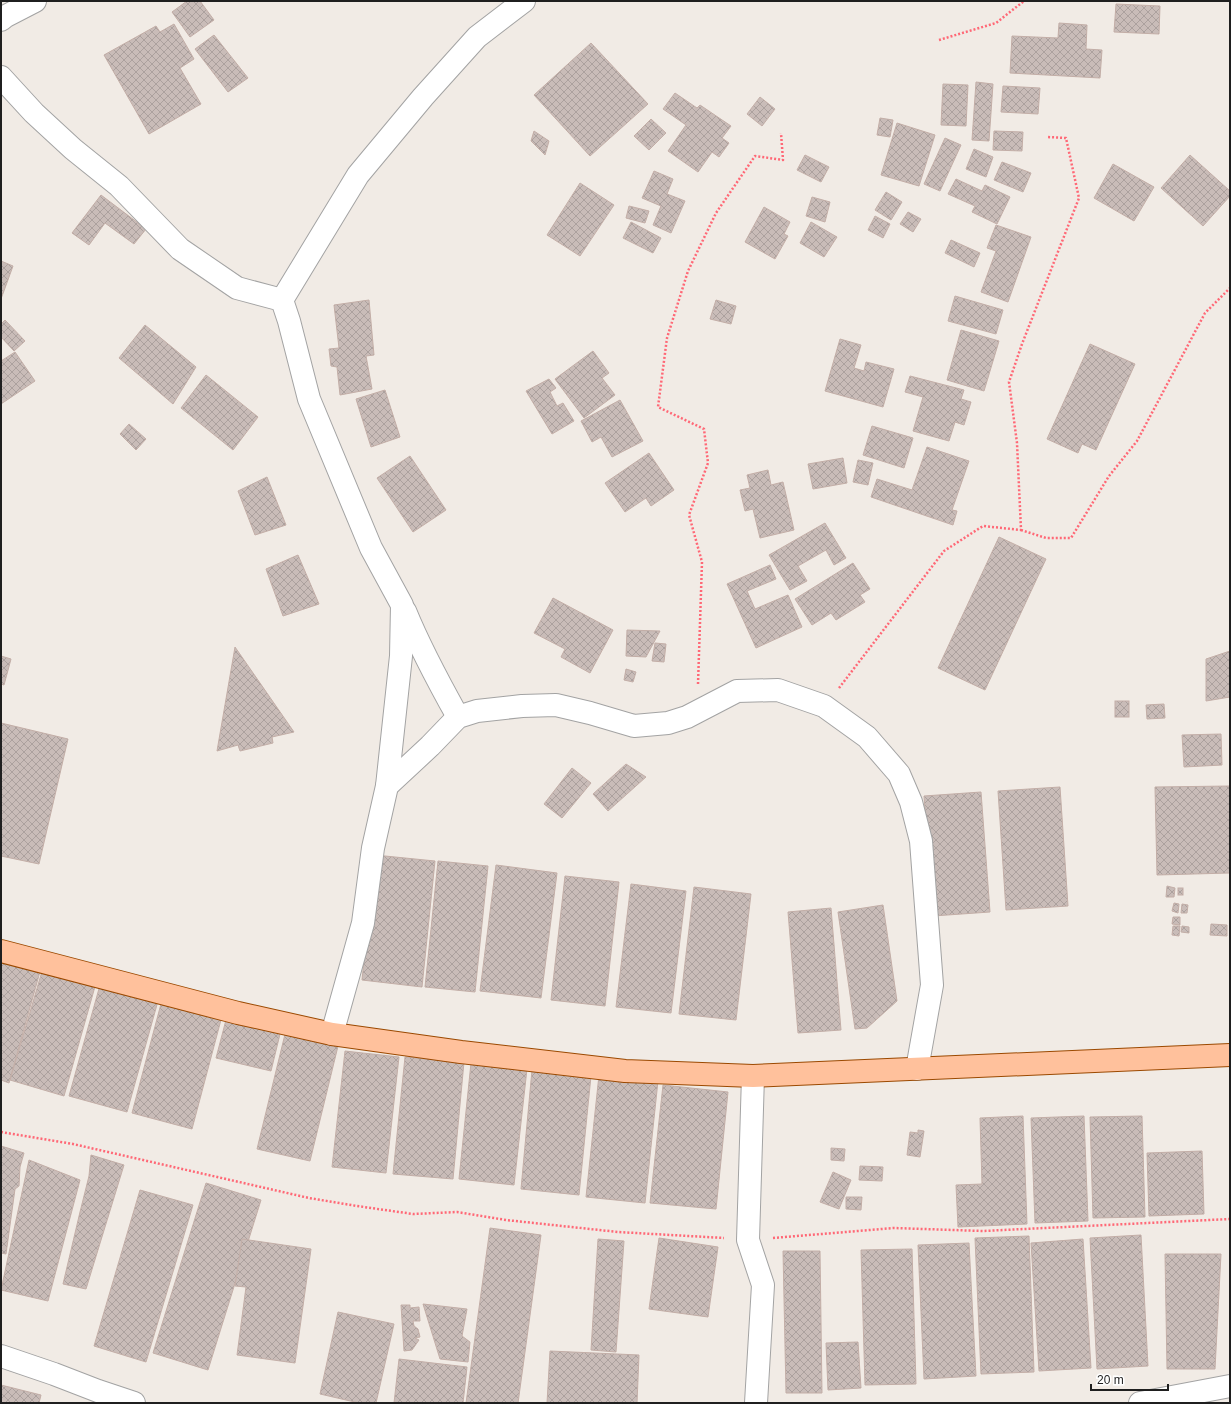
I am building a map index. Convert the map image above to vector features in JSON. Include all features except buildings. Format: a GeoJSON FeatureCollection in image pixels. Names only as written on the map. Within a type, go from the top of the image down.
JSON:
{"type":"FeatureCollection","features":[{"type":"Feature","properties":{"kind":"main road"},"geometry":{"type":"LineString","coordinates":[[1,952],[238,1013],[332,1034],[461,1052],[625,1071],[752,1076],[917,1070],[1230,1055]]}},
{"type":"Feature","properties":{"kind":"street"},"geometry":{"type":"LineString","coordinates":[[1,20],[35,1]]}},
{"type":"Feature","properties":{"kind":"street"},"geometry":{"type":"LineString","coordinates":[[458,717],[440,686],[418,642],[402,605],[371,548],[309,399],[289,321],[282,300],[358,175],[423,97],[477,37],[524,1]]}},
{"type":"Feature","properties":{"kind":"street"},"geometry":{"type":"LineString","coordinates":[[1,77],[50,129],[119,186],[180,249],[236,288],[282,300]]}},
{"type":"Feature","properties":{"kind":"street"},"geometry":{"type":"LineString","coordinates":[[332,1034],[363,923],[373,848],[387,786],[401,656],[402,605]]}},
{"type":"Feature","properties":{"kind":"street"},"geometry":{"type":"LineString","coordinates":[[387,786],[430,746],[458,717],[477,711],[522,706],[556,705],[634,726],[668,723],[687,717],[737,691],[778,690],[824,706],[867,737],[899,774],[912,802],[922,841],[932,985],[917,1070]]}},
{"type":"Feature","properties":{"kind":"street"},"geometry":{"type":"LineString","coordinates":[[752,1076],[748,1240],[763,1285],[756,1403]]}},
{"type":"Feature","properties":{"kind":"street"},"geometry":{"type":"LineString","coordinates":[[1,1356],[134,1403]]}},
{"type":"Feature","properties":{"kind":"street"},"geometry":{"type":"LineString","coordinates":[[1140,1403],[1230,1386]]}},
{"type":"Feature","properties":{"kind":"path"},"geometry":{"type":"LineString","coordinates":[[939,40],[996,23],[1024,1]]}},
{"type":"Feature","properties":{"kind":"path"},"geometry":{"type":"LineString","coordinates":[[695,712],[698,692],[702,562],[689,515],[708,463],[704,429],[658,407],[667,338],[688,271],[716,213],[755,156],[783,160],[781,133]]}},
{"type":"Feature","properties":{"kind":"path"},"geometry":{"type":"LineString","coordinates":[[1021,530],[1017,443],[1009,382],[1079,198],[1066,138],[1047,137]]}},
{"type":"Feature","properties":{"kind":"path"},"geometry":{"type":"LineString","coordinates":[[824,706],[944,551],[983,526],[1021,530],[1046,538],[1071,538],[1109,476],[1137,441],[1205,313],[1230,288]]}},
{"type":"Feature","properties":{"kind":"path"},"geometry":{"type":"LineString","coordinates":[[1,1132],[73,1144],[309,1198],[357,1206],[413,1214],[458,1212],[506,1220],[618,1232],[748,1240],[894,1228],[983,1231],[1230,1219]]}}]}
